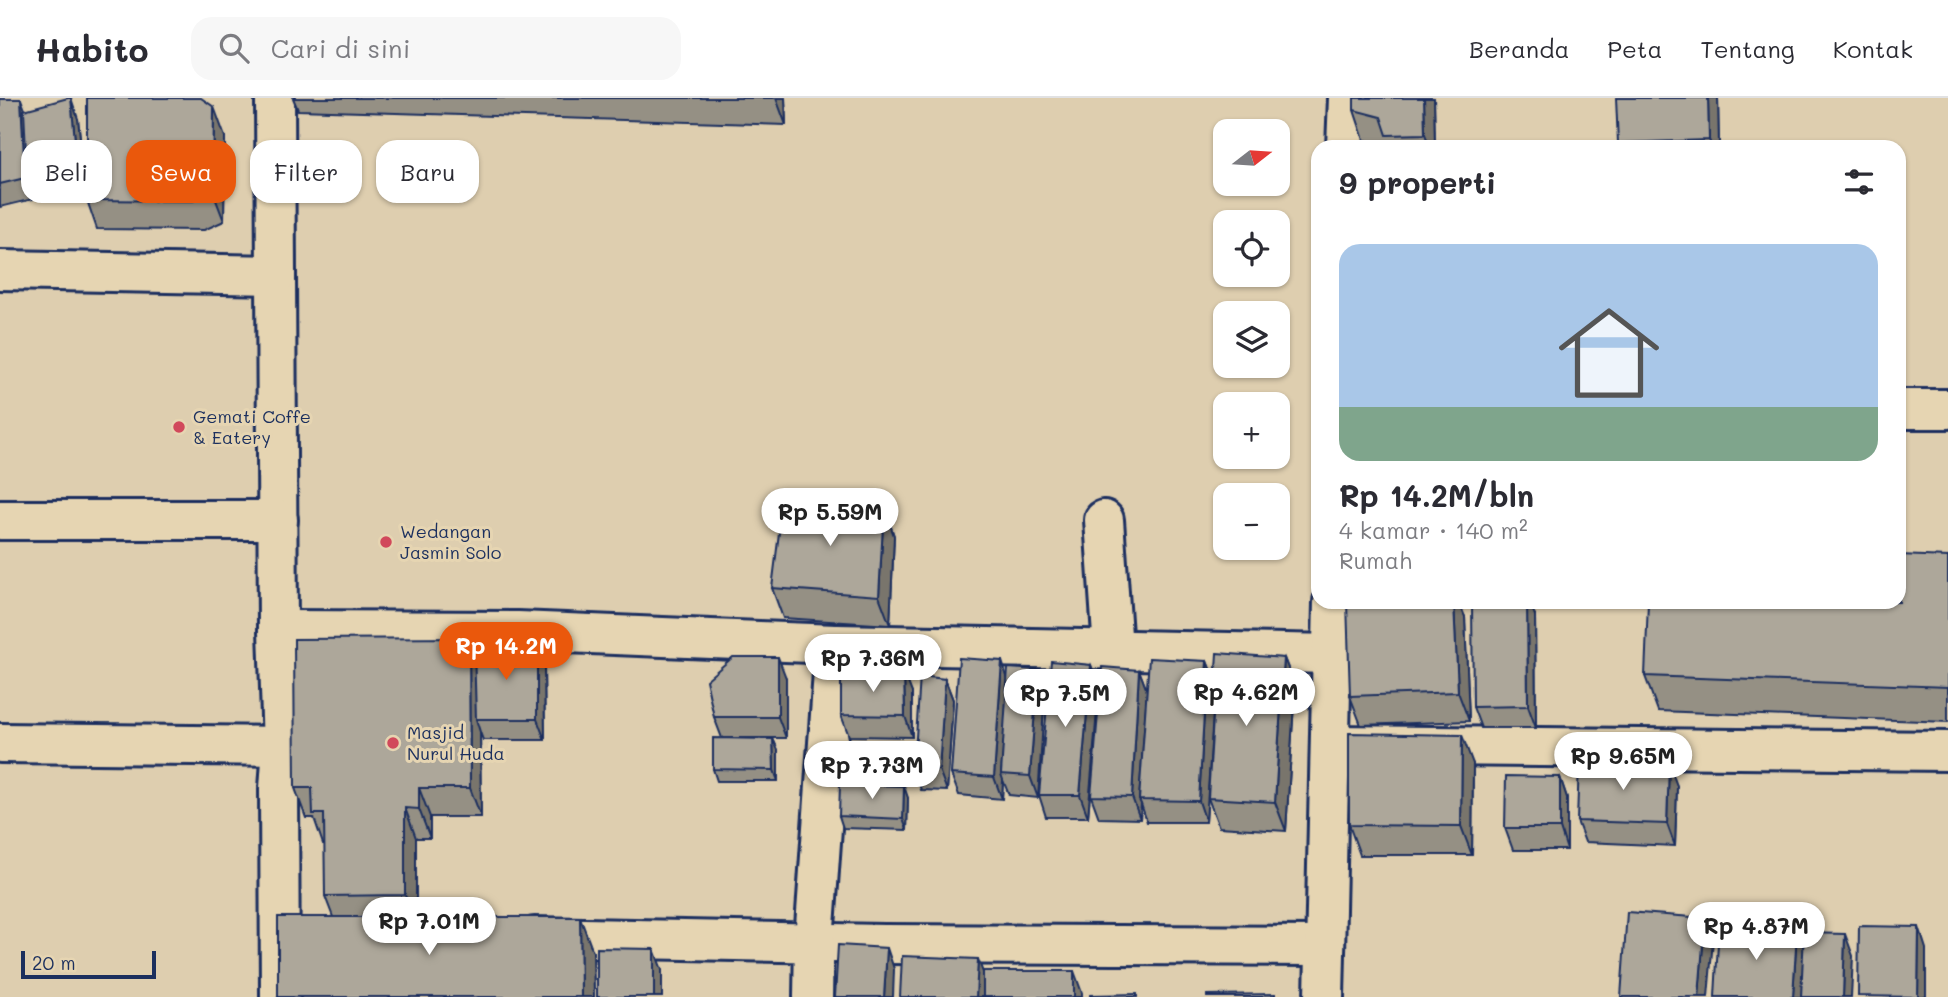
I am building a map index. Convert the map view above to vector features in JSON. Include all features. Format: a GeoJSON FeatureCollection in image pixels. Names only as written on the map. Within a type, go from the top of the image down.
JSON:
{"type":"FeatureCollection","features":[{"type":"Feature","properties":{"kind":"street"},"geometry":{"type":"LineString","coordinates":[[275,98],[278,630],[282,746],[279,789],[294,932],[280,997]]}},
{"type":"Feature","properties":{"kind":"street"},"geometry":{"type":"LineString","coordinates":[[1346,140],[1348,98]]}},
{"type":"Feature","properties":{"kind":"street"},"geometry":{"type":"LineString","coordinates":[[0,270],[276,275]]}},
{"type":"Feature","properties":{"kind":"street"},"geometry":{"type":"LineString","coordinates":[[1906,409],[1948,409]]}},
{"type":"Feature","properties":{"kind":"street"},"geometry":{"type":"LineString","coordinates":[[0,520],[278,520]]}},
{"type":"Feature","properties":{"kind":"street"},"geometry":{"type":"LineString","coordinates":[[1104,520],[1113,650]]}},
{"type":"Feature","properties":{"kind":"street"},"geometry":{"type":"LineString","coordinates":[[1324,997],[1333,609]]}},
{"type":"Feature","properties":{"kind":"street"},"geometry":{"type":"LineString","coordinates":[[278,630],[518,631],[835,644],[1331,654]]}},
{"type":"Feature","properties":{"kind":"street"},"geometry":{"type":"LineString","coordinates":[[813,997],[814,941],[835,644]]}},
{"type":"Feature","properties":{"kind":"street"},"geometry":{"type":"LineString","coordinates":[[0,743],[282,746]]}},
{"type":"Feature","properties":{"kind":"street"},"geometry":{"type":"LineString","coordinates":[[1331,746],[1948,751]]}},
{"type":"Feature","properties":{"kind":"street"},"geometry":{"type":"LineString","coordinates":[[503,936],[1325,946]]}},
{"type":"Feature","properties":{"kind":"building"},"geometry":{"type":"Polygon","coordinates":[[[71,98],[75,140],[25,140],[24,110],[71,98]]]}},
{"type":"Feature","properties":{"kind":"building"},"geometry":{"type":"Polygon","coordinates":[[[87,98],[201,98],[214,107],[214,140],[126,140],[126,200],[112,200],[112,140],[87,140],[87,98]]]}},
{"type":"Feature","properties":{"kind":"building"},"geometry":{"type":"Polygon","coordinates":[[[1354,98],[1424,98],[1425,134],[1387,135],[1381,117],[1354,110],[1354,98]]]}},
{"type":"Feature","properties":{"kind":"building"},"geometry":{"type":"Polygon","coordinates":[[[1616,98],[1708,98],[1709,140],[1618,140],[1616,98]]]}},
{"type":"Feature","properties":{"kind":"building"},"geometry":{"type":"Polygon","coordinates":[[[0,99],[21,99],[21,179],[0,184],[0,99]]]}},
{"type":"Feature","properties":{"kind":"building"},"geometry":{"type":"Polygon","coordinates":[[[783,501],[884,507],[879,596],[772,588],[783,501]]]}},
{"type":"Feature","properties":{"kind":"building"},"geometry":{"type":"Polygon","coordinates":[[[1906,555],[1948,557],[1948,687],[1645,676],[1648,609],[1906,609],[1906,555]]]}},
{"type":"Feature","properties":{"kind":"building"},"geometry":{"type":"Polygon","coordinates":[[[1347,609],[1454,609],[1458,692],[1350,696],[1347,609]]]}},
{"type":"Feature","properties":{"kind":"building"},"geometry":{"type":"Polygon","coordinates":[[[1472,609],[1527,609],[1528,706],[1473,707],[1472,609]]]}},
{"type":"Feature","properties":{"kind":"building","name":"Masjid Nurul Huda"},"geometry":{"type":"Polygon","coordinates":[[[469,638],[470,788],[419,788],[419,809],[405,808],[405,895],[325,896],[324,814],[313,814],[312,788],[295,788],[294,639],[469,638]]]}},
{"type":"Feature","properties":{"kind":"building"},"geometry":{"type":"Polygon","coordinates":[[[474,646],[537,646],[537,719],[476,719],[474,646]]]}},
{"type":"Feature","properties":{"kind":"building"},"geometry":{"type":"Polygon","coordinates":[[[1217,653],[1284,658],[1275,802],[1208,798],[1217,653]]]}},
{"type":"Feature","properties":{"kind":"building"},"geometry":{"type":"Polygon","coordinates":[[[733,657],[778,657],[778,717],[714,717],[706,680],[733,657]]]}},
{"type":"Feature","properties":{"kind":"building"},"geometry":{"type":"Polygon","coordinates":[[[959,658],[1002,661],[994,777],[951,774],[959,658]]]}},
{"type":"Feature","properties":{"kind":"building"},"geometry":{"type":"Polygon","coordinates":[[[1149,658],[1207,661],[1199,801],[1139,800],[1149,658]]]}},
{"type":"Feature","properties":{"kind":"building"},"geometry":{"type":"Polygon","coordinates":[[[1051,661],[1091,665],[1080,795],[1039,795],[1051,661]]]}},
{"type":"Feature","properties":{"kind":"building"},"geometry":{"type":"Polygon","coordinates":[[[1102,667],[1139,670],[1132,797],[1091,796],[1102,667]]]}},
{"type":"Feature","properties":{"kind":"building"},"geometry":{"type":"Polygon","coordinates":[[[1008,668],[1038,670],[1030,776],[1001,774],[1008,668]]]}},
{"type":"Feature","properties":{"kind":"building"},"geometry":{"type":"Polygon","coordinates":[[[841,672],[904,672],[905,716],[841,715],[841,672]]]}},
{"type":"Feature","properties":{"kind":"building"},"geometry":{"type":"Polygon","coordinates":[[[920,676],[945,679],[939,770],[914,768],[920,676]]]}},
{"type":"Feature","properties":{"kind":"building"},"geometry":{"type":"Polygon","coordinates":[[[1349,733],[1462,735],[1461,826],[1349,825],[1349,733]]]}},
{"type":"Feature","properties":{"kind":"building"},"geometry":{"type":"Polygon","coordinates":[[[713,738],[773,739],[774,770],[713,769],[713,738]]]}},
{"type":"Feature","properties":{"kind":"building"},"geometry":{"type":"Polygon","coordinates":[[[840,741],[902,744],[901,773],[838,771],[840,741]]]}},
{"type":"Feature","properties":{"kind":"building"},"geometry":{"type":"Polygon","coordinates":[[[1579,761],[1669,764],[1667,824],[1577,821],[1579,761]]]}},
{"type":"Feature","properties":{"kind":"building"},"geometry":{"type":"Polygon","coordinates":[[[1506,776],[1560,777],[1560,828],[1505,828],[1506,776]]]}},
{"type":"Feature","properties":{"kind":"building"},"geometry":{"type":"Polygon","coordinates":[[[840,784],[904,786],[903,819],[839,816],[840,784]]]}},
{"type":"Feature","properties":{"kind":"building"},"geometry":{"type":"Polygon","coordinates":[[[1627,912],[1705,918],[1699,997],[1621,997],[1627,912]]]}},
{"type":"Feature","properties":{"kind":"building"},"geometry":{"type":"Polygon","coordinates":[[[278,917],[580,917],[581,997],[278,997],[278,917]]]}},
{"type":"Feature","properties":{"kind":"building"},"geometry":{"type":"Polygon","coordinates":[[[1719,925],[1797,930],[1793,997],[1715,997],[1719,925]]]}},
{"type":"Feature","properties":{"kind":"building"},"geometry":{"type":"Polygon","coordinates":[[[1859,926],[1919,927],[1918,997],[1858,996],[1859,926]]]}},
{"type":"Feature","properties":{"kind":"building"},"geometry":{"type":"Polygon","coordinates":[[[1804,933],[1845,934],[1843,997],[1801,997],[1804,933]]]}},
{"type":"Feature","properties":{"kind":"building"},"geometry":{"type":"Polygon","coordinates":[[[838,945],[887,948],[884,997],[835,997],[838,945]]]}},
{"type":"Feature","properties":{"kind":"building"},"geometry":{"type":"Polygon","coordinates":[[[597,948],[654,949],[654,997],[597,997],[597,948]]]}},
{"type":"Feature","properties":{"kind":"building"},"geometry":{"type":"Polygon","coordinates":[[[902,956],[978,959],[976,997],[900,997],[902,956]]]}},
{"type":"Feature","properties":{"kind":"building"},"geometry":{"type":"Polygon","coordinates":[[[983,971],[1074,971],[1074,997],[983,997],[983,971]]]}},
{"type":"Feature","properties":{"kind":"building"},"geometry":{"type":"Polygon","coordinates":[[[1137,994],[1137,997],[1090,997],[1090,995],[1137,994]]]}},
{"type":"Feature","properties":{"kind":"building"},"geometry":{"type":"Polygon","coordinates":[[[1275,994],[1275,997],[1207,997],[1207,995],[1275,994]]]}},
{"type":"Feature","properties":{"kind":"place","name":"Gemati Coffe & Eatery"},"geometry":{"type":"Point","coordinates":[179,427]}},
{"type":"Feature","properties":{"kind":"place","name":"Wedangan Jasmin Solo"},"geometry":{"type":"Point","coordinates":[386,542]}},
{"type":"Feature","properties":{"kind":"place","name":"Masjid Nurul Huda"},"geometry":{"type":"Point","coordinates":[393,743]}}]}
